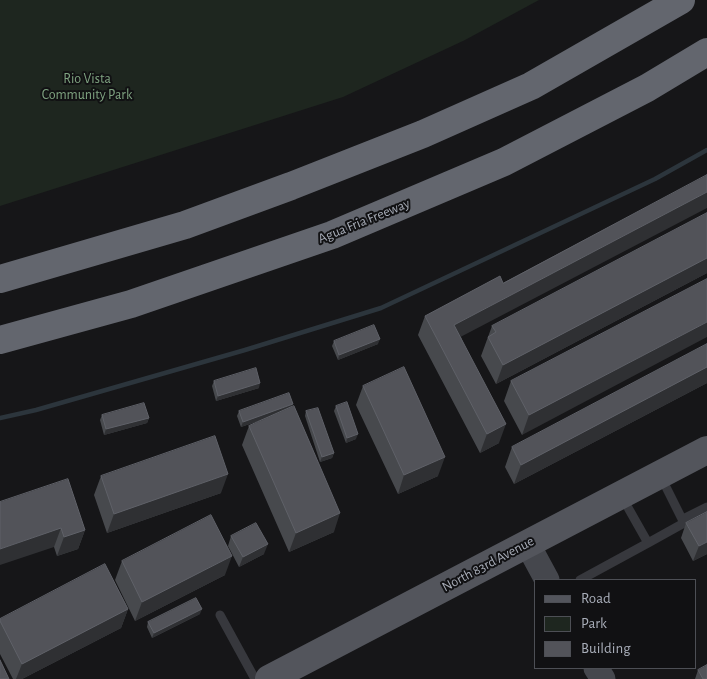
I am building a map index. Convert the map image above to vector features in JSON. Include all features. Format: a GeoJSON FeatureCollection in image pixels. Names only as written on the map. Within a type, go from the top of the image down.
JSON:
{"type":"FeatureCollection","features":[{"type":"Feature","properties":{"kind":"highway"},"geometry":{"type":"LineString","coordinates":[[0,279],[185,225],[423,134],[532,86],[681,0]]}},
{"type":"Feature","properties":{"kind":"highway","name":"Agua Fria Freeway"},"geometry":{"type":"LineString","coordinates":[[0,340],[131,304],[332,235],[504,162],[648,88],[707,52]]}},
{"type":"Feature","properties":{"kind":"main road","name":"North 83rd Avenue"},"geometry":{"type":"LineString","coordinates":[[270,679],[707,450]]}},
{"type":"Feature","properties":{"kind":"street"},"geometry":{"type":"LineString","coordinates":[[527,543],[546,579]]}},
{"type":"Feature","properties":{"kind":"lane"},"geometry":{"type":"LineString","coordinates":[[582,579],[684,523],[660,474]]}},
{"type":"Feature","properties":{"kind":"lane"},"geometry":{"type":"LineString","coordinates":[[621,495],[648,543]]}},
{"type":"Feature","properties":{"kind":"lane"},"geometry":{"type":"LineString","coordinates":[[683,519],[707,507]]}},
{"type":"Feature","properties":{"kind":"lane"},"geometry":{"type":"LineString","coordinates":[[220,615],[255,679]]}},
{"type":"Feature","properties":{"kind":"green space","name":"Rio Vista Community Park"},"geometry":{"type":"Polygon","coordinates":[[[0,0],[539,0],[465,40],[343,97],[0,206],[0,0]]]}},
{"type":"Feature","properties":{"kind":"building"},"geometry":{"type":"Polygon","coordinates":[[[707,175],[707,192],[454,325],[506,424],[487,434],[425,316],[500,276],[503,283],[707,175]]]}},
{"type":"Feature","properties":{"kind":"building"},"geometry":{"type":"Polygon","coordinates":[[[707,213],[707,258],[503,365],[488,337],[496,332],[492,326],[707,213]]]}},
{"type":"Feature","properties":{"kind":"building"},"geometry":{"type":"Polygon","coordinates":[[[707,279],[707,322],[529,415],[511,381],[707,279]]]}},
{"type":"Feature","properties":{"kind":"building"},"geometry":{"type":"Polygon","coordinates":[[[374,325],[380,339],[339,355],[334,341],[374,325]]]}},
{"type":"Feature","properties":{"kind":"building"},"geometry":{"type":"Polygon","coordinates":[[[707,344],[707,367],[521,465],[512,447],[707,344]]]}},
{"type":"Feature","properties":{"kind":"building"},"geometry":{"type":"Polygon","coordinates":[[[404,367],[445,457],[404,475],[363,386],[404,367]]]}},
{"type":"Feature","properties":{"kind":"building"},"geometry":{"type":"Polygon","coordinates":[[[256,368],[260,383],[218,396],[214,381],[256,368]]]}},
{"type":"Feature","properties":{"kind":"building"},"geometry":{"type":"Polygon","coordinates":[[[289,393],[293,404],[243,422],[239,411],[289,393]]]}},
{"type":"Feature","properties":{"kind":"building"},"geometry":{"type":"Polygon","coordinates":[[[347,402],[358,434],[347,438],[336,406],[347,402]]]}},
{"type":"Feature","properties":{"kind":"building"},"geometry":{"type":"Polygon","coordinates":[[[144,403],[149,418],[106,429],[102,415],[144,403]]]}},
{"type":"Feature","properties":{"kind":"building"},"geometry":{"type":"Polygon","coordinates":[[[294,406],[340,513],[296,533],[249,426],[294,406]]]}},
{"type":"Feature","properties":{"kind":"building"},"geometry":{"type":"Polygon","coordinates":[[[318,408],[334,453],[322,457],[306,411],[318,408]]]}},
{"type":"Feature","properties":{"kind":"building"},"geometry":{"type":"Polygon","coordinates":[[[215,436],[228,474],[114,514],[101,476],[215,436]]]}},
{"type":"Feature","properties":{"kind":"building"},"geometry":{"type":"Polygon","coordinates":[[[68,479],[85,530],[64,537],[61,528],[0,549],[0,502],[68,479]]]}},
{"type":"Feature","properties":{"kind":"building"},"geometry":{"type":"Polygon","coordinates":[[[707,512],[707,542],[699,546],[686,523],[707,512]]]}},
{"type":"Feature","properties":{"kind":"building"},"geometry":{"type":"Polygon","coordinates":[[[211,515],[232,556],[142,602],[122,561],[211,515]]]}},
{"type":"Feature","properties":{"kind":"building"},"geometry":{"type":"Polygon","coordinates":[[[256,523],[268,544],[243,557],[231,536],[256,523]]]}},
{"type":"Feature","properties":{"kind":"building"},"geometry":{"type":"Polygon","coordinates":[[[105,564],[128,609],[22,664],[0,619],[105,564]]]}},
{"type":"Feature","properties":{"kind":"building"},"geometry":{"type":"Polygon","coordinates":[[[196,598],[202,609],[154,633],[148,622],[196,598]]]}},
{"type":"Feature","properties":{"kind":"building"},"geometry":{"type":"Polygon","coordinates":[[[0,660],[9,679],[0,679],[0,660]]]}},
{"type":"Feature","properties":{"kind":"building"},"geometry":{"type":"Polygon","coordinates":[[[707,665],[707,679],[703,679],[698,670],[707,665]]]}},
{"type":"Feature","properties":{"kind":"waterway"},"geometry":{"type":"LineString","coordinates":[[0,418],[36,410],[245,350],[381,308],[655,179],[707,150]]}}]}
